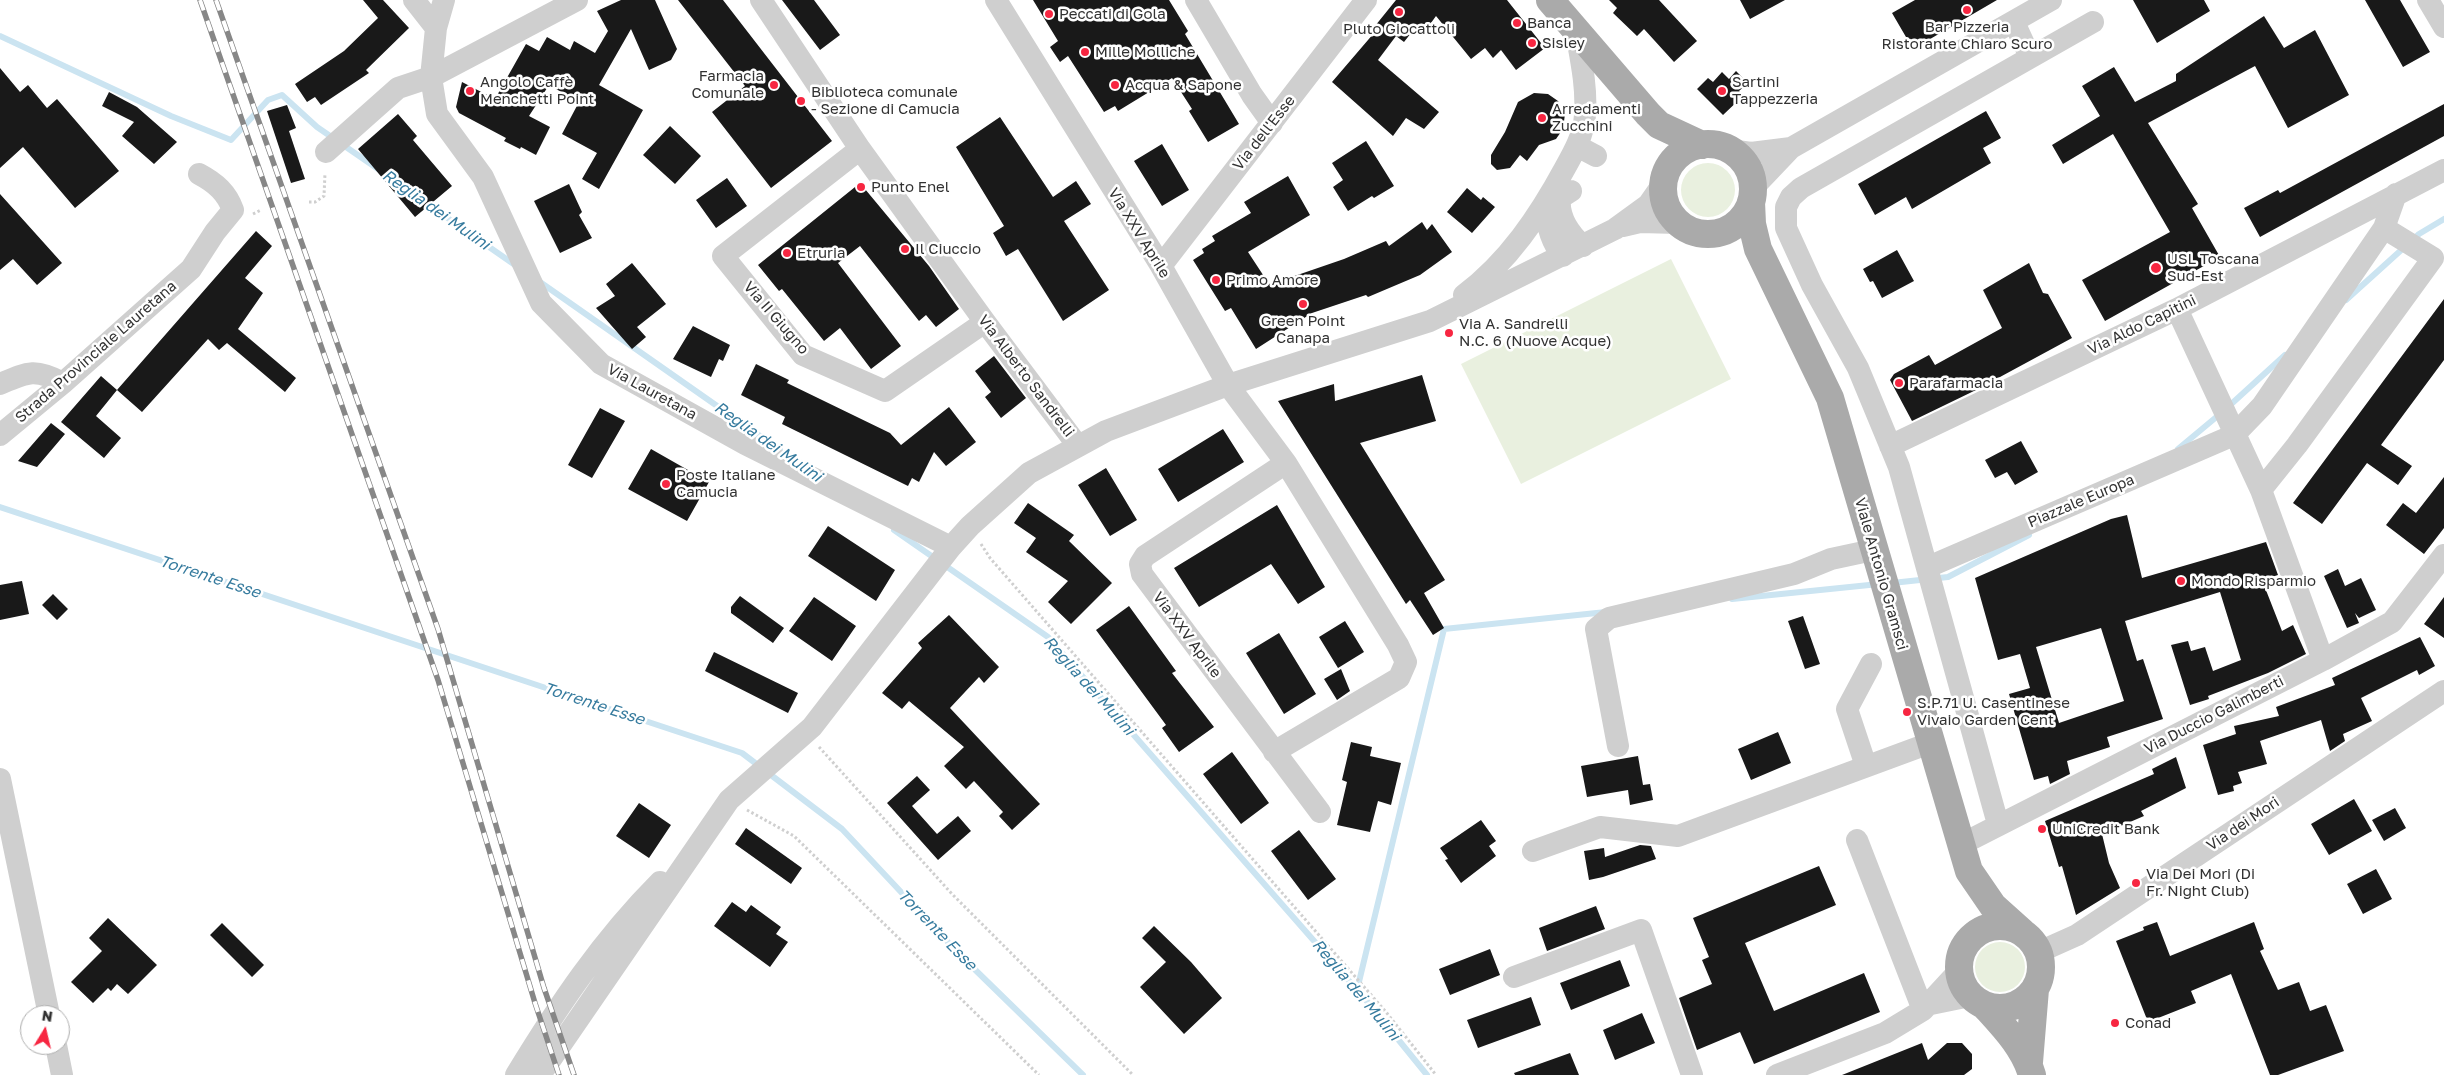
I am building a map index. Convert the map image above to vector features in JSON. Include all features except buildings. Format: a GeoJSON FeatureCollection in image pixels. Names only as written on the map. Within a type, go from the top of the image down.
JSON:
{"type":"FeatureCollection","features":[{"type":"Feature","properties":{"kind":"main road"},"geometry":{"type":"LineString","coordinates":[[1550,0],[1659,125],[1702,144],[1716,145],[1730,150]]}},
{"type":"Feature","properties":{"kind":"main road"},"geometry":{"type":"LineString","coordinates":[[1648,114],[1665,153],[1665,206],[1678,223]]}},
{"type":"Feature","properties":{"kind":"main road"},"geometry":{"type":"LineString","coordinates":[[1665,176],[1676,156],[1688,148],[1702,144]]}},
{"type":"Feature","properties":{"kind":"main road","name":"Viale Antonio Gramsci"},"geometry":{"type":"LineString","coordinates":[[1730,150],[1742,160],[1750,173],[1752,224],[1758,249],[1830,398],[1873,550],[1969,872],[1972,913],[1960,962]]}},
{"type":"Feature","properties":{"kind":"main road"},"geometry":{"type":"LineString","coordinates":[[1715,234],[1727,230],[1738,223],[1746,214],[1752,195]]}},
{"type":"Feature","properties":{"kind":"main road","name":"Viale Antonio Gramsci"},"geometry":{"type":"LineString","coordinates":[[1678,223],[1695,233],[1715,234],[1739,246],[1756,260],[1775,284]]}},
{"type":"Feature","properties":{"kind":"main road","name":"Viale Antonio Gramsci"},"geometry":{"type":"LineString","coordinates":[[1969,872],[1994,906],[2030,942]]}},
{"type":"Feature","properties":{"kind":"main road","name":"Viale Antonio Gramsci"},"geometry":{"type":"LineString","coordinates":[[1960,962],[1969,939],[1980,930],[1994,926],[2008,926],[2030,942]]}},
{"type":"Feature","properties":{"kind":"main road"},"geometry":{"type":"LineString","coordinates":[[2030,942],[2041,971],[2035,989],[2030,1069]]}},
{"type":"Feature","properties":{"kind":"main road"},"geometry":{"type":"LineString","coordinates":[[1960,962],[1962,985],[2009,1033],[2030,1069]]}},
{"type":"Feature","properties":{"kind":"main road","name":"Viale Antonio Gramsci"},"geometry":{"type":"LineString","coordinates":[[1977,1001],[1995,1008],[2013,1006],[2028,998],[2035,989]]}},
{"type":"Feature","properties":{"kind":"street"},"geometry":{"type":"LineString","coordinates":[[414,0],[436,28]]}},
{"type":"Feature","properties":{"kind":"street","name":"Via Lauretana"},"geometry":{"type":"LineString","coordinates":[[444,0],[436,28],[432,77],[437,114],[483,177],[541,303],[601,364],[745,444],[951,547]]}},
{"type":"Feature","properties":{"kind":"street"},"geometry":{"type":"LineString","coordinates":[[326,152],[398,88],[432,77],[577,0]]}},
{"type":"Feature","properties":{"kind":"street","name":"Via Alberto Sandrelli"},"geometry":{"type":"LineString","coordinates":[[761,0],[860,149],[985,322],[1078,446],[1106,431],[1228,385],[1430,321],[1615,229],[1648,205],[1665,176]]}},
{"type":"Feature","properties":{"kind":"street","name":"Via XXV Aprile"},"geometry":{"type":"LineString","coordinates":[[996,0],[1160,266],[1228,385],[1286,463],[1398,645],[1406,662],[1399,678],[1274,752]]}},
{"type":"Feature","properties":{"kind":"street"},"geometry":{"type":"LineString","coordinates":[[1196,0],[1252,95],[1272,123]]}},
{"type":"Feature","properties":{"kind":"street","name":"Via dell'Esse"},"geometry":{"type":"LineString","coordinates":[[1160,266],[1366,0]]}},
{"type":"Feature","properties":{"kind":"street"},"geometry":{"type":"LineString","coordinates":[[1752,195],[1791,148],[2051,0]]}},
{"type":"Feature","properties":{"kind":"street"},"geometry":{"type":"LineString","coordinates":[[2428,0],[2444,27]]}},
{"type":"Feature","properties":{"kind":"street"},"geometry":{"type":"LineString","coordinates":[[2014,22],[2030,57]]}},
{"type":"Feature","properties":{"kind":"street"},"geometry":{"type":"LineString","coordinates":[[1998,824],[1899,466],[1858,368],[1812,285],[1786,228],[1784,217],[1791,197],[1801,188],[2093,22]]}},
{"type":"Feature","properties":{"kind":"street","name":"Via Alberto Sandrelli"},"geometry":{"type":"LineString","coordinates":[[1430,321],[1482,281],[1523,235],[1545,202],[1586,151],[1586,92],[1576,32]]}},
{"type":"Feature","properties":{"kind":"street"},"geometry":{"type":"LineString","coordinates":[[1730,150],[1751,153],[1791,148]]}},
{"type":"Feature","properties":{"kind":"street","name":"Via II Giugno"},"geometry":{"type":"LineString","coordinates":[[860,149],[723,256],[803,355],[885,391],[985,322]]}},
{"type":"Feature","properties":{"kind":"street","name":"Via Aldo Capitini"},"geometry":{"type":"LineString","coordinates":[[1890,446],[2177,308],[2444,170]]}},
{"type":"Feature","properties":{"kind":"street","name":"Strada Provinciale Lauretana"},"geometry":{"type":"LineString","coordinates":[[0,435],[63,383],[191,269],[215,232],[233,210],[228,198],[213,182],[199,174]]}},
{"type":"Feature","properties":{"kind":"street"},"geometry":{"type":"LineString","coordinates":[[1545,202],[1548,228],[1556,246],[1573,251],[1568,229],[1559,207],[1560,198],[1571,192]]}},
{"type":"Feature","properties":{"kind":"street"},"geometry":{"type":"LineString","coordinates":[[2234,435],[2262,406],[2384,228],[2396,194]]}},
{"type":"Feature","properties":{"kind":"street","name":"Via Alberto Sandrelli"},"geometry":{"type":"LineString","coordinates":[[1615,229],[1640,222],[1678,223]]}},
{"type":"Feature","properties":{"kind":"street"},"geometry":{"type":"LineString","coordinates":[[2261,490],[2297,445],[2432,258],[2384,228]]}},
{"type":"Feature","properties":{"kind":"street"},"geometry":{"type":"LineString","coordinates":[[2177,308],[2261,490],[2323,660]]}},
{"type":"Feature","properties":{"kind":"street"},"geometry":{"type":"LineString","coordinates":[[0,384],[23,374],[44,373],[63,383]]}},
{"type":"Feature","properties":{"kind":"street","name":"Piazzale Europa"},"geometry":{"type":"LineString","coordinates":[[1928,567],[2234,435]]}},
{"type":"Feature","properties":{"kind":"street"},"geometry":{"type":"LineString","coordinates":[[540,1075],[729,800],[809,730],[951,547],[970,526],[1030,473],[1078,446]]}},
{"type":"Feature","properties":{"kind":"street","name":"Via XXV Aprile"},"geometry":{"type":"LineString","coordinates":[[1286,463],[1144,556],[1140,564],[1142,574],[1320,812]]}},
{"type":"Feature","properties":{"kind":"street"},"geometry":{"type":"LineString","coordinates":[[1618,746],[1596,629],[1602,623],[1609,618],[1794,574],[1831,559],[1873,550]]}},
{"type":"Feature","properties":{"kind":"street","name":"Via Duccio Galimberti"},"geometry":{"type":"LineString","coordinates":[[1960,844],[2323,660],[2392,622],[2444,555]]}},
{"type":"Feature","properties":{"kind":"street"},"geometry":{"type":"LineString","coordinates":[[1866,766],[1846,710],[1871,664]]}},
{"type":"Feature","properties":{"kind":"street","name":"Via dei Mori"},"geometry":{"type":"LineString","coordinates":[[2030,942],[2077,935],[2444,691]]}},
{"type":"Feature","properties":{"kind":"street"},"geometry":{"type":"LineString","coordinates":[[1533,850],[1600,827],[1678,836],[1930,743]]}},
{"type":"Feature","properties":{"kind":"street"},"geometry":{"type":"LineString","coordinates":[[0,779],[48,1005]]}},
{"type":"Feature","properties":{"kind":"street"},"geometry":{"type":"LineString","coordinates":[[1857,840],[1927,1007]]}},
{"type":"Feature","properties":{"kind":"street"},"geometry":{"type":"LineString","coordinates":[[516,1075],[575,984],[632,911],[700,843]]}},
{"type":"Feature","properties":{"kind":"street"},"geometry":{"type":"LineString","coordinates":[[1514,977],[1641,930],[1692,1075]]}},
{"type":"Feature","properties":{"kind":"street","name":"Viale Antonio Gramsci"},"geometry":{"type":"LineString","coordinates":[[1777,1075],[1884,1033],[1927,1007],[1960,962]]}},
{"type":"Feature","properties":{"kind":"street","name":"Viale Antonio Gramsci"},"geometry":{"type":"LineString","coordinates":[[1927,1007],[1977,1001]]}},
{"type":"Feature","properties":{"kind":"street"},"geometry":{"type":"LineString","coordinates":[[58,1055],[62,1075]]}},
{"type":"Feature","properties":{"kind":"path"},"geometry":{"type":"LineString","coordinates":[[309,202],[315,202],[324,196],[326,152]]}},
{"type":"Feature","properties":{"kind":"path"},"geometry":{"type":"LineString","coordinates":[[970,526],[990,558],[1386,1012],[1436,1075]]}},
{"type":"Feature","properties":{"kind":"path"},"geometry":{"type":"LineString","coordinates":[[809,730],[952,894],[1133,1075]]}},
{"type":"Feature","properties":{"kind":"path"},"geometry":{"type":"LineString","coordinates":[[729,800],[794,836],[1039,1075]]}},
{"type":"Feature","properties":{"kind":"green space"},"geometry":{"type":"Polygon","coordinates":[[[1703,163],[1713,163],[1723,167],[1731,175],[1735,190],[1731,205],[1723,213],[1713,217],[1703,217],[1693,213],[1685,205],[1681,195],[1681,185],[1685,175],[1693,167],[1703,163]]]}},
{"type":"Feature","properties":{"kind":"green space"},"geometry":{"type":"Polygon","coordinates":[[[1671,259],[1731,379],[1521,484],[1461,364],[1671,259]]]}},
{"type":"Feature","properties":{"kind":"green space"},"geometry":{"type":"Polygon","coordinates":[[[2000,942],[2010,944],[2018,949],[2023,957],[2025,967],[2023,977],[2018,985],[2010,990],[2000,992],[1990,990],[1982,985],[1977,977],[1975,967],[1977,957],[1982,949],[1990,944],[2000,942]]]}},
{"type":"Feature","properties":{"kind":"waterway","name":"Reglia dei Mulini"},"geometry":{"type":"LineString","coordinates":[[0,36],[171,116],[231,140],[268,100],[282,95],[317,127],[378,169]]}},
{"type":"Feature","properties":{"kind":"waterway","name":"Reglia dei Mulini"},"geometry":{"type":"LineString","coordinates":[[423,201],[515,265]]}},
{"type":"Feature","properties":{"kind":"waterway"},"geometry":{"type":"LineString","coordinates":[[2346,300],[2419,234],[2444,219]]}},
{"type":"Feature","properties":{"kind":"waterway","name":"Reglia dei Mulini"},"geometry":{"type":"LineString","coordinates":[[540,282],[780,450]]}},
{"type":"Feature","properties":{"kind":"waterway"},"geometry":{"type":"LineString","coordinates":[[2228,407],[2285,355]]}},
{"type":"Feature","properties":{"kind":"waterway"},"geometry":{"type":"LineString","coordinates":[[2178,449],[2220,414]]}},
{"type":"Feature","properties":{"kind":"waterway","name":"Torrente Esse"},"geometry":{"type":"LineString","coordinates":[[0,507],[742,753],[842,829],[960,955],[1083,1075]]}},
{"type":"Feature","properties":{"kind":"waterway","name":"Reglia dei Mulini"},"geometry":{"type":"LineString","coordinates":[[894,530],[1048,637],[1371,1006],[1427,1075]]}},
{"type":"Feature","properties":{"kind":"waterway"},"geometry":{"type":"LineString","coordinates":[[1892,583],[1948,577],[2029,535]]}},
{"type":"Feature","properties":{"kind":"waterway"},"geometry":{"type":"LineString","coordinates":[[1732,599],[1879,584]]}},
{"type":"Feature","properties":{"kind":"waterway"},"geometry":{"type":"LineString","coordinates":[[1357,990],[1444,629],[1606,612]]}},
{"type":"Feature","properties":{"kind":"railway"},"geometry":{"type":"LineString","coordinates":[[200,0],[438,680],[535,1003],[559,1075]]}},
{"type":"Feature","properties":{"kind":"railway"},"geometry":{"type":"LineString","coordinates":[[216,0],[438,629],[544,988],[574,1075]]}},
{"type":"Feature","properties":{"kind":"place","name":"Bar Pizzeria Ristorante Chiaro Scuro"},"geometry":{"type":"Point","coordinates":[1967,10]}},
{"type":"Feature","properties":{"kind":"place","name":"Pluto Giocattoli"},"geometry":{"type":"Point","coordinates":[1399,12]}},
{"type":"Feature","properties":{"kind":"place","name":"Peccati di Gola"},"geometry":{"type":"Point","coordinates":[1049,14]}},
{"type":"Feature","properties":{"kind":"place","name":"Banca"},"geometry":{"type":"Point","coordinates":[1517,23]}},
{"type":"Feature","properties":{"kind":"place","name":"Sisley"},"geometry":{"type":"Point","coordinates":[1532,43]}},
{"type":"Feature","properties":{"kind":"place","name":"Mille Molliche"},"geometry":{"type":"Point","coordinates":[1085,52]}},
{"type":"Feature","properties":{"kind":"place","name":"Farmacia Comunale"},"geometry":{"type":"Point","coordinates":[774,85]}},
{"type":"Feature","properties":{"kind":"place","name":"Acqua & Sapone"},"geometry":{"type":"Point","coordinates":[1115,85]}},
{"type":"Feature","properties":{"kind":"place","name":"Angolo Caffè Menchetti Point"},"geometry":{"type":"Point","coordinates":[470,91]}},
{"type":"Feature","properties":{"kind":"place","name":"Sartini Tappezzeria"},"geometry":{"type":"Point","coordinates":[1722,91]}},
{"type":"Feature","properties":{"kind":"place","name":"Biblioteca comunale - Sezione di Camucia"},"geometry":{"type":"Point","coordinates":[801,101]}},
{"type":"Feature","properties":{"kind":"place","name":"Arredamenti Zucchini"},"geometry":{"type":"Point","coordinates":[1542,118]}},
{"type":"Feature","properties":{"kind":"place","name":"Punto Enel"},"geometry":{"type":"Point","coordinates":[861,187]}},
{"type":"Feature","properties":{"kind":"place","name":"Il Ciuccio"},"geometry":{"type":"Point","coordinates":[905,249]}},
{"type":"Feature","properties":{"kind":"place","name":"Etruria"},"geometry":{"type":"Point","coordinates":[787,253]}},
{"type":"Feature","properties":{"kind":"place","name":"USL Toscana Sud-Est"},"geometry":{"type":"Point","coordinates":[2156,268]}},
{"type":"Feature","properties":{"kind":"place","name":"Primo Amore"},"geometry":{"type":"Point","coordinates":[1216,280]}},
{"type":"Feature","properties":{"kind":"place","name":"Green Point Canapa"},"geometry":{"type":"Point","coordinates":[1303,304]}},
{"type":"Feature","properties":{"kind":"place","name":"Via A. Sandrelli N.C. 6 (Nuove Acque)"},"geometry":{"type":"Point","coordinates":[1449,333]}},
{"type":"Feature","properties":{"kind":"place","name":"Parafarmacia"},"geometry":{"type":"Point","coordinates":[1899,383]}},
{"type":"Feature","properties":{"kind":"place","name":"Poste Italiane Camucia"},"geometry":{"type":"Point","coordinates":[666,484]}},
{"type":"Feature","properties":{"kind":"place","name":"Mondo Risparmio"},"geometry":{"type":"Point","coordinates":[2181,581]}},
{"type":"Feature","properties":{"kind":"place","name":"S.P.71 U. Casentinese Vivaio Garden Cent"},"geometry":{"type":"Point","coordinates":[1907,712]}},
{"type":"Feature","properties":{"kind":"place","name":"UniCredit Bank"},"geometry":{"type":"Point","coordinates":[2042,829]}},
{"type":"Feature","properties":{"kind":"place","name":"Via Dei Mori (Di Fr. Night Club)"},"geometry":{"type":"Point","coordinates":[2136,883]}},
{"type":"Feature","properties":{"kind":"place","name":"Conad"},"geometry":{"type":"Point","coordinates":[2115,1023]}}]}
